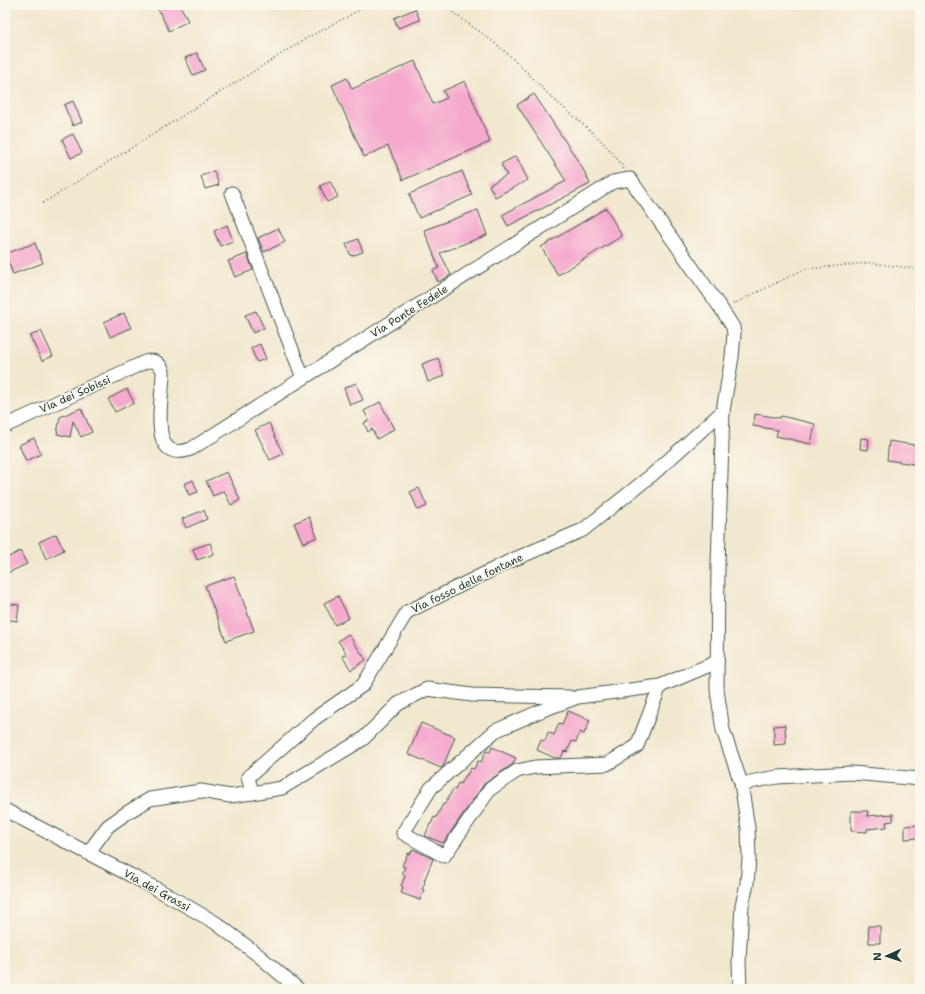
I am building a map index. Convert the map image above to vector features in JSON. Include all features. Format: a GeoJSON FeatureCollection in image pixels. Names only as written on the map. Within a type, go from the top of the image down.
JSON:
{"type":"FeatureCollection","features":[{"type":"Feature","properties":{"kind":"street"},"geometry":{"type":"LineString","coordinates":[[630,179],[722,310],[733,327],[734,334],[732,357],[723,411],[718,565],[717,690],[721,721],[742,787],[749,848],[739,961],[740,989]]}},
{"type":"Feature","properties":{"kind":"street","name":"Via Ponte Fedele"},"geometry":{"type":"LineString","coordinates":[[191,449],[613,182],[630,179]]}},
{"type":"Feature","properties":{"kind":"street"},"geometry":{"type":"LineString","coordinates":[[232,192],[303,378]]}},
{"type":"Feature","properties":{"kind":"street","name":"Via dei Sobissi"},"geometry":{"type":"LineString","coordinates":[[5,426],[145,362],[152,361],[161,366],[163,371],[160,427],[163,442],[168,448],[178,452],[191,449]]}},
{"type":"Feature","properties":{"kind":"street","name":"Via fosso delle fontane"},"geometry":{"type":"LineString","coordinates":[[252,793],[248,777],[314,719],[363,685],[407,612],[510,561],[583,530],[653,474],[723,411]]}},
{"type":"Feature","properties":{"kind":"street"},"geometry":{"type":"LineString","coordinates":[[88,853],[108,826],[150,799],[201,791],[230,796],[282,788],[363,739],[398,704],[427,689],[472,695],[578,697],[660,686],[717,662]]}},
{"type":"Feature","properties":{"kind":"street"},"geometry":{"type":"LineString","coordinates":[[578,697],[541,710],[495,731],[431,788],[403,833],[444,856],[490,789],[517,771],[535,767],[607,764],[637,746],[660,686]]}},
{"type":"Feature","properties":{"kind":"street"},"geometry":{"type":"LineString","coordinates":[[742,787],[750,782],[776,777],[852,773],[920,779]]}},
{"type":"Feature","properties":{"kind":"street","name":"Via dei Grassi"},"geometry":{"type":"LineString","coordinates":[[5,810],[157,889],[216,923],[258,955],[298,989]]}},
{"type":"Feature","properties":{"kind":"path"},"geometry":{"type":"LineString","coordinates":[[43,203],[307,38],[369,5]]}},
{"type":"Feature","properties":{"kind":"path"},"geometry":{"type":"LineString","coordinates":[[443,5],[502,49],[527,72],[550,96],[603,144],[618,160],[630,179]]}},
{"type":"Feature","properties":{"kind":"path"},"geometry":{"type":"LineString","coordinates":[[722,310],[805,269],[870,263],[920,269]]}},
{"type":"Feature","properties":{"kind":"building"},"geometry":{"type":"Polygon","coordinates":[[[156,5],[180,5],[188,21],[169,31],[156,5]]]}},
{"type":"Feature","properties":{"kind":"building"},"geometry":{"type":"Polygon","coordinates":[[[415,9],[420,20],[398,28],[394,18],[415,9]]]}},
{"type":"Feature","properties":{"kind":"building"},"geometry":{"type":"Polygon","coordinates":[[[197,53],[205,70],[193,75],[185,58],[197,53]]]}},
{"type":"Feature","properties":{"kind":"building"},"geometry":{"type":"Polygon","coordinates":[[[415,61],[433,104],[447,98],[443,91],[465,81],[490,142],[403,180],[388,146],[364,157],[332,85],[347,78],[352,89],[415,61]]]}},
{"type":"Feature","properties":{"kind":"building"},"geometry":{"type":"Polygon","coordinates":[[[534,94],[582,167],[590,184],[508,226],[502,215],[566,181],[517,105],[534,94]]]}},
{"type":"Feature","properties":{"kind":"building"},"geometry":{"type":"Polygon","coordinates":[[[73,101],[82,122],[73,126],[64,105],[73,101]]]}},
{"type":"Feature","properties":{"kind":"building"},"geometry":{"type":"Polygon","coordinates":[[[73,134],[82,153],[71,158],[62,139],[73,134]]]}},
{"type":"Feature","properties":{"kind":"building"},"geometry":{"type":"Polygon","coordinates":[[[516,156],[528,180],[495,197],[489,185],[507,175],[501,164],[516,156]]]}},
{"type":"Feature","properties":{"kind":"building"},"geometry":{"type":"Polygon","coordinates":[[[214,171],[219,185],[205,189],[201,176],[214,171]]]}},
{"type":"Feature","properties":{"kind":"building"},"geometry":{"type":"Polygon","coordinates":[[[462,171],[472,195],[419,218],[409,194],[462,171]]]}},
{"type":"Feature","properties":{"kind":"building"},"geometry":{"type":"Polygon","coordinates":[[[330,181],[338,197],[327,202],[320,186],[330,181]]]}},
{"type":"Feature","properties":{"kind":"building"},"geometry":{"type":"Polygon","coordinates":[[[606,208],[622,236],[558,275],[541,247],[606,208]]]}},
{"type":"Feature","properties":{"kind":"building"},"geometry":{"type":"Polygon","coordinates":[[[478,210],[487,235],[440,253],[451,275],[438,282],[433,270],[439,268],[424,230],[478,210]]]}},
{"type":"Feature","properties":{"kind":"building"},"geometry":{"type":"Polygon","coordinates":[[[227,225],[233,241],[220,246],[214,231],[227,225]]]}},
{"type":"Feature","properties":{"kind":"building"},"geometry":{"type":"Polygon","coordinates":[[[278,228],[285,242],[264,252],[258,238],[278,228]]]}},
{"type":"Feature","properties":{"kind":"building"},"geometry":{"type":"Polygon","coordinates":[[[358,239],[363,252],[351,256],[346,244],[358,239]]]}},
{"type":"Feature","properties":{"kind":"building"},"geometry":{"type":"Polygon","coordinates":[[[35,243],[43,263],[13,274],[5,254],[35,243]]]}},
{"type":"Feature","properties":{"kind":"building"},"geometry":{"type":"Polygon","coordinates":[[[247,254],[253,270],[235,277],[228,261],[247,254]]]}},
{"type":"Feature","properties":{"kind":"building"},"geometry":{"type":"Polygon","coordinates":[[[256,311],[264,328],[253,333],[245,315],[256,311]]]}},
{"type":"Feature","properties":{"kind":"building"},"geometry":{"type":"Polygon","coordinates":[[[124,313],[131,328],[110,337],[104,322],[124,313]]]}},
{"type":"Feature","properties":{"kind":"building"},"geometry":{"type":"Polygon","coordinates":[[[41,331],[53,356],[42,361],[30,336],[41,331]]]}},
{"type":"Feature","properties":{"kind":"building"},"geometry":{"type":"Polygon","coordinates":[[[260,344],[266,359],[257,362],[251,348],[260,344]]]}},
{"type":"Feature","properties":{"kind":"building"},"geometry":{"type":"Polygon","coordinates":[[[438,358],[444,376],[428,382],[422,364],[438,358]]]}},
{"type":"Feature","properties":{"kind":"building"},"geometry":{"type":"Polygon","coordinates":[[[356,383],[363,400],[350,405],[344,388],[356,383]]]}},
{"type":"Feature","properties":{"kind":"building"},"geometry":{"type":"Polygon","coordinates":[[[127,389],[134,403],[115,412],[108,399],[127,389]]]}},
{"type":"Feature","properties":{"kind":"building"},"geometry":{"type":"Polygon","coordinates":[[[380,402],[394,429],[377,439],[372,429],[368,432],[364,423],[369,420],[364,411],[380,402]]]}},
{"type":"Feature","properties":{"kind":"building"},"geometry":{"type":"Polygon","coordinates":[[[81,408],[92,432],[81,437],[73,421],[70,437],[57,434],[60,417],[81,408]]]}},
{"type":"Feature","properties":{"kind":"building"},"geometry":{"type":"Polygon","coordinates":[[[755,414],[780,418],[781,416],[815,424],[811,444],[776,436],[778,430],[753,426],[755,414]]]}},
{"type":"Feature","properties":{"kind":"building"},"geometry":{"type":"Polygon","coordinates":[[[269,423],[283,454],[270,460],[255,430],[269,423]]]}},
{"type":"Feature","properties":{"kind":"building"},"geometry":{"type":"Polygon","coordinates":[[[34,438],[41,454],[26,461],[19,445],[34,438]]]}},
{"type":"Feature","properties":{"kind":"building"},"geometry":{"type":"Polygon","coordinates":[[[861,438],[869,439],[868,450],[860,449],[861,438]]]}},
{"type":"Feature","properties":{"kind":"building"},"geometry":{"type":"Polygon","coordinates":[[[889,441],[920,446],[920,465],[887,460],[889,441]]]}},
{"type":"Feature","properties":{"kind":"building"},"geometry":{"type":"Polygon","coordinates":[[[227,472],[240,500],[231,505],[224,491],[213,496],[206,481],[227,472]]]}},
{"type":"Feature","properties":{"kind":"building"},"geometry":{"type":"Polygon","coordinates":[[[193,480],[198,492],[189,495],[184,484],[193,480]]]}},
{"type":"Feature","properties":{"kind":"building"},"geometry":{"type":"Polygon","coordinates":[[[419,488],[427,506],[418,510],[410,492],[419,488]]]}},
{"type":"Feature","properties":{"kind":"building"},"geometry":{"type":"Polygon","coordinates":[[[204,510],[207,519],[186,528],[182,519],[204,510]]]}},
{"type":"Feature","properties":{"kind":"building"},"geometry":{"type":"Polygon","coordinates":[[[309,517],[317,537],[303,543],[294,523],[309,517]]]}},
{"type":"Feature","properties":{"kind":"building"},"geometry":{"type":"Polygon","coordinates":[[[56,534],[64,550],[46,559],[39,542],[56,534]]]}},
{"type":"Feature","properties":{"kind":"building"},"geometry":{"type":"Polygon","coordinates":[[[210,543],[214,554],[197,560],[193,549],[210,543]]]}},
{"type":"Feature","properties":{"kind":"building"},"geometry":{"type":"Polygon","coordinates":[[[20,551],[27,564],[5,574],[5,559],[20,551]]]}},
{"type":"Feature","properties":{"kind":"building"},"geometry":{"type":"Polygon","coordinates":[[[234,576],[254,631],[226,641],[205,586],[234,576]]]}},
{"type":"Feature","properties":{"kind":"building"},"geometry":{"type":"Polygon","coordinates":[[[338,596],[349,618],[335,625],[324,603],[338,596]]]}},
{"type":"Feature","properties":{"kind":"building"},"geometry":{"type":"Polygon","coordinates":[[[5,603],[19,605],[17,621],[5,619],[5,603]]]}},
{"type":"Feature","properties":{"kind":"building"},"geometry":{"type":"Polygon","coordinates":[[[348,634],[366,660],[351,670],[342,656],[347,654],[338,641],[348,634]]]}},
{"type":"Feature","properties":{"kind":"building"},"geometry":{"type":"Polygon","coordinates":[[[568,711],[590,720],[584,734],[580,732],[576,742],[572,741],[567,752],[564,751],[561,758],[555,758],[537,750],[541,740],[545,741],[548,732],[554,735],[559,723],[562,724],[568,711]]]}},
{"type":"Feature","properties":{"kind":"building"},"geometry":{"type":"Polygon","coordinates":[[[421,723],[455,737],[443,767],[441,768],[408,754],[421,723]]]}},
{"type":"Feature","properties":{"kind":"building"},"geometry":{"type":"Polygon","coordinates":[[[785,725],[786,744],[774,745],[774,726],[785,725]]]}},
{"type":"Feature","properties":{"kind":"building"},"geometry":{"type":"Polygon","coordinates":[[[492,747],[516,758],[513,764],[484,784],[443,843],[425,836],[434,817],[436,818],[453,789],[455,790],[458,783],[461,784],[471,768],[474,769],[478,761],[481,762],[486,751],[490,752],[492,747]]]}},
{"type":"Feature","properties":{"kind":"building"},"geometry":{"type":"Polygon","coordinates":[[[851,811],[868,811],[867,816],[893,814],[893,821],[886,822],[887,827],[867,829],[867,832],[851,831],[851,811]]]}},
{"type":"Feature","properties":{"kind":"building"},"geometry":{"type":"Polygon","coordinates":[[[920,825],[920,838],[905,839],[905,826],[920,825]]]}},
{"type":"Feature","properties":{"kind":"building"},"geometry":{"type":"Polygon","coordinates":[[[413,849],[433,859],[424,881],[425,882],[422,889],[424,890],[420,900],[401,893],[403,887],[401,886],[405,876],[402,874],[405,867],[402,866],[408,853],[410,854],[413,849]]]}},
{"type":"Feature","properties":{"kind":"building"},"geometry":{"type":"Polygon","coordinates":[[[868,926],[880,926],[880,943],[869,943],[868,926]]]}}]}
